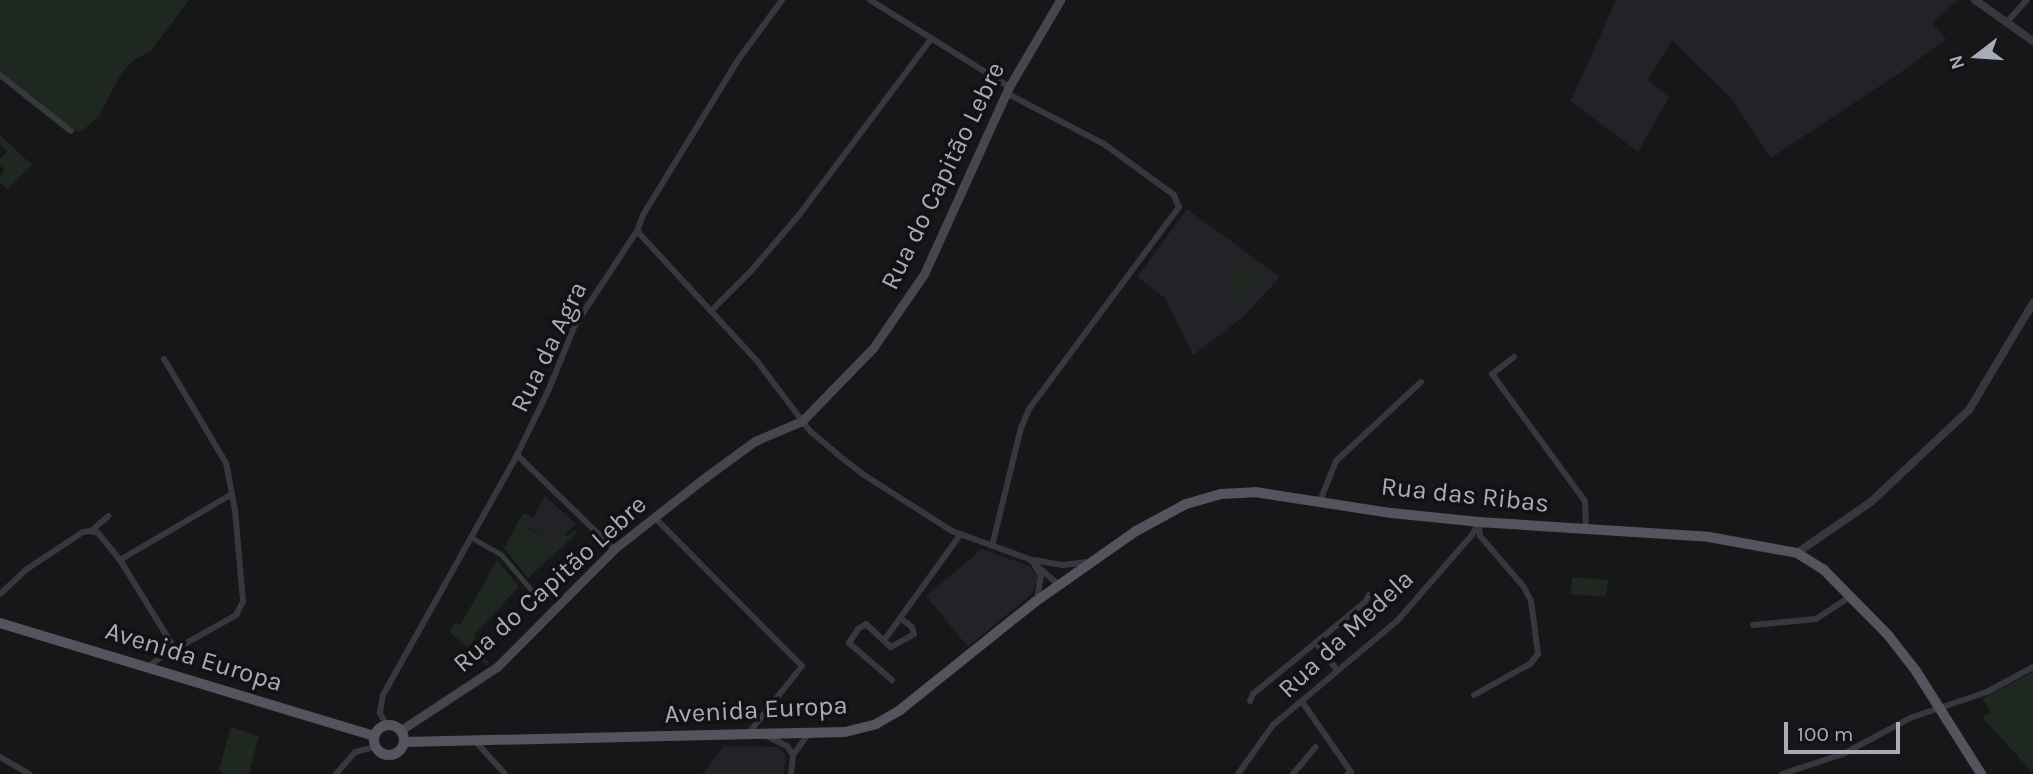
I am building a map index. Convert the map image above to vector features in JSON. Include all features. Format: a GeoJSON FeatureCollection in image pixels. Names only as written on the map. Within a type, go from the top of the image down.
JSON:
{"type":"FeatureCollection","features":[{"type":"Feature","properties":{"kind":"main road","name":"Rua do Capitão Lebre"},"geometry":{"type":"LineString","coordinates":[[401,730],[497,667],[614,549],[654,517],[755,441],[802,421],[873,348],[924,274],[1007,90],[1060,0]]}},
{"type":"Feature","properties":{"kind":"main road","name":"Rua das Ribas"},"geometry":{"type":"LineString","coordinates":[[1097,559],[1136,531],[1186,504],[1220,494],[1255,492],[1479,522],[1709,537],[1797,553]]}},
{"type":"Feature","properties":{"kind":"main road"},"geometry":{"type":"LineString","coordinates":[[1797,553],[1823,569],[1888,635],[1939,707],[1981,774]]}},
{"type":"Feature","properties":{"kind":"main road","name":"Avenida Europa"},"geometry":{"type":"LineString","coordinates":[[0,623],[149,667],[375,741],[382,753],[391,755],[399,751],[404,742],[476,743],[845,732],[888,717],[1035,602],[1097,559]]}},
{"type":"Feature","properties":{"kind":"main road"},"geometry":{"type":"LineString","coordinates":[[375,741],[379,728],[386,724],[401,730],[404,742]]}},
{"type":"Feature","properties":{"kind":"street","name":"Rua da Agra"},"geometry":{"type":"LineString","coordinates":[[386,724],[380,713],[383,695],[517,455],[549,389],[575,325],[637,231],[643,215],[689,144],[738,60],[782,0]]}},
{"type":"Feature","properties":{"kind":"street"},"geometry":{"type":"LineString","coordinates":[[870,0],[932,38],[1007,90],[1110,148],[1174,195],[1179,207],[1030,409],[1021,428],[992,546]]}},
{"type":"Feature","properties":{"kind":"street"},"geometry":{"type":"LineString","coordinates":[[1975,0],[2033,41]]}},
{"type":"Feature","properties":{"kind":"street"},"geometry":{"type":"LineString","coordinates":[[2006,23],[2027,0]]}},
{"type":"Feature","properties":{"kind":"street"},"geometry":{"type":"LineString","coordinates":[[712,310],[751,271],[799,215],[932,38]]}},
{"type":"Feature","properties":{"kind":"street"},"geometry":{"type":"LineString","coordinates":[[0,75],[71,131]]}},
{"type":"Feature","properties":{"kind":"street"},"geometry":{"type":"LineString","coordinates":[[637,231],[712,310],[783,393],[810,431],[864,475],[960,535],[1029,559],[1052,564],[1077,565],[1097,559]]}},
{"type":"Feature","properties":{"kind":"street"},"geometry":{"type":"LineString","coordinates":[[1797,553],[1872,501],[1969,410],[2033,303]]}},
{"type":"Feature","properties":{"kind":"street"},"geometry":{"type":"LineString","coordinates":[[1514,357],[1492,374],[1585,501],[1586,529]]}},
{"type":"Feature","properties":{"kind":"street"},"geometry":{"type":"LineString","coordinates":[[149,667],[175,649],[236,615],[241,609],[232,494],[221,454],[164,359]]}},
{"type":"Feature","properties":{"kind":"street"},"geometry":{"type":"LineString","coordinates":[[1320,501],[1336,461],[1421,382]]}},
{"type":"Feature","properties":{"kind":"street"},"geometry":{"type":"LineString","coordinates":[[517,455],[614,549]]}},
{"type":"Feature","properties":{"kind":"street"},"geometry":{"type":"LineString","coordinates":[[120,560],[232,494]]}},
{"type":"Feature","properties":{"kind":"street"},"geometry":{"type":"LineString","coordinates":[[91,531],[108,516]]}},
{"type":"Feature","properties":{"kind":"street"},"geometry":{"type":"LineString","coordinates":[[654,517],[802,666],[747,735]]}},
{"type":"Feature","properties":{"kind":"street"},"geometry":{"type":"LineString","coordinates":[[1474,695],[1530,664],[1538,654],[1531,601],[1524,587],[1480,536],[1479,522]]}},
{"type":"Feature","properties":{"kind":"street","name":"Rua da Medela"},"geometry":{"type":"LineString","coordinates":[[1238,774],[1273,725],[1303,703],[1337,670],[1398,620],[1472,535],[1479,522]]}},
{"type":"Feature","properties":{"kind":"street"},"geometry":{"type":"LineString","coordinates":[[0,594],[27,569],[83,532],[98,533],[120,560],[175,649]]}},
{"type":"Feature","properties":{"kind":"street"},"geometry":{"type":"LineString","coordinates":[[885,639],[960,535]]}},
{"type":"Feature","properties":{"kind":"street"},"geometry":{"type":"LineString","coordinates":[[471,537],[501,554],[541,601]]}},
{"type":"Feature","properties":{"kind":"street"},"geometry":{"type":"LineString","coordinates":[[1029,559],[1059,585]]}},
{"type":"Feature","properties":{"kind":"street"},"geometry":{"type":"LineString","coordinates":[[1029,559],[1041,576],[1041,589],[1035,602]]}},
{"type":"Feature","properties":{"kind":"street"},"geometry":{"type":"LineString","coordinates":[[1052,564],[1059,585]]}},
{"type":"Feature","properties":{"kind":"street"},"geometry":{"type":"LineString","coordinates":[[1250,701],[1253,694],[1317,643],[1369,595]]}},
{"type":"Feature","properties":{"kind":"street"},"geometry":{"type":"LineString","coordinates":[[1754,625],[1815,619],[1851,596]]}},
{"type":"Feature","properties":{"kind":"street"},"geometry":{"type":"LineString","coordinates":[[892,680],[849,643],[858,629],[866,624],[891,647],[914,634],[912,627],[900,618]]}},
{"type":"Feature","properties":{"kind":"street"},"geometry":{"type":"LineString","coordinates":[[1317,643],[1337,670]]}},
{"type":"Feature","properties":{"kind":"street"},"geometry":{"type":"LineString","coordinates":[[1782,774],[1843,754],[1910,718],[1987,692],[2033,667]]}},
{"type":"Feature","properties":{"kind":"street"},"geometry":{"type":"LineString","coordinates":[[1303,703],[1351,772],[1348,774]]}},
{"type":"Feature","properties":{"kind":"street"},"geometry":{"type":"LineString","coordinates":[[791,774],[793,755],[809,733]]}},
{"type":"Feature","properties":{"kind":"street"},"geometry":{"type":"LineString","coordinates":[[763,735],[779,741],[793,755]]}},
{"type":"Feature","properties":{"kind":"street"},"geometry":{"type":"LineString","coordinates":[[336,774],[355,752],[375,741]]}},
{"type":"Feature","properties":{"kind":"street"},"geometry":{"type":"LineString","coordinates":[[476,743],[505,774]]}},
{"type":"Feature","properties":{"kind":"street"},"geometry":{"type":"LineString","coordinates":[[1293,774],[1316,747]]}},
{"type":"Feature","properties":{"kind":"street"},"geometry":{"type":"LineString","coordinates":[[0,757],[29,774]]}},
{"type":"Feature","properties":{"kind":"shaded area"},"geometry":{"type":"Polygon","coordinates":[[[0,0],[189,0],[150,52],[135,59],[121,74],[99,116],[82,131],[71,131],[0,75],[0,0]]]}},
{"type":"Feature","properties":{"kind":"shaded area"},"geometry":{"type":"Polygon","coordinates":[[[1616,0],[1958,0],[1932,23],[1946,39],[1771,158],[1730,97],[1672,40],[1648,80],[1669,97],[1638,152],[1571,101],[1616,0]]]}},
{"type":"Feature","properties":{"kind":"shaded area"},"geometry":{"type":"Polygon","coordinates":[[[0,135],[32,165],[7,189],[0,183],[0,176],[5,170],[0,165],[0,159],[7,151],[0,144],[0,135]]]}},
{"type":"Feature","properties":{"kind":"shaded area"},"geometry":{"type":"Polygon","coordinates":[[[1187,209],[1280,277],[1242,318],[1193,355],[1165,298],[1137,277],[1187,209]]]}},
{"type":"Feature","properties":{"kind":"shaded area"},"geometry":{"type":"Polygon","coordinates":[[[1246,262],[1264,276],[1243,303],[1225,289],[1246,262]]]}},
{"type":"Feature","properties":{"kind":"shaded area"},"geometry":{"type":"Polygon","coordinates":[[[545,496],[576,524],[555,543],[528,528],[545,496]]]}},
{"type":"Feature","properties":{"kind":"shaded area"},"geometry":{"type":"Polygon","coordinates":[[[523,513],[533,518],[528,529],[555,543],[564,534],[567,536],[575,530],[577,533],[528,578],[504,548],[523,513]]]}},
{"type":"Feature","properties":{"kind":"shaded area"},"geometry":{"type":"Polygon","coordinates":[[[982,549],[1029,566],[1039,579],[1032,594],[968,647],[926,596],[982,549]]]}},
{"type":"Feature","properties":{"kind":"shaded area"},"geometry":{"type":"Polygon","coordinates":[[[497,560],[519,587],[474,635],[476,638],[471,644],[489,663],[487,666],[449,631],[455,623],[461,624],[497,560]]]}},
{"type":"Feature","properties":{"kind":"shaded area"},"geometry":{"type":"Polygon","coordinates":[[[1572,577],[1608,580],[1606,597],[1570,594],[1572,577]]]}},
{"type":"Feature","properties":{"kind":"shaded area"},"geometry":{"type":"Polygon","coordinates":[[[2033,672],[2033,773],[1982,717],[1991,712],[1982,699],[2033,672]]]}},
{"type":"Feature","properties":{"kind":"shaded area"},"geometry":{"type":"Polygon","coordinates":[[[231,727],[259,736],[249,774],[224,774],[219,769],[231,727]]]}},
{"type":"Feature","properties":{"kind":"shaded area"},"geometry":{"type":"Polygon","coordinates":[[[724,746],[778,747],[786,757],[784,774],[702,774],[724,746]]]}}]}
